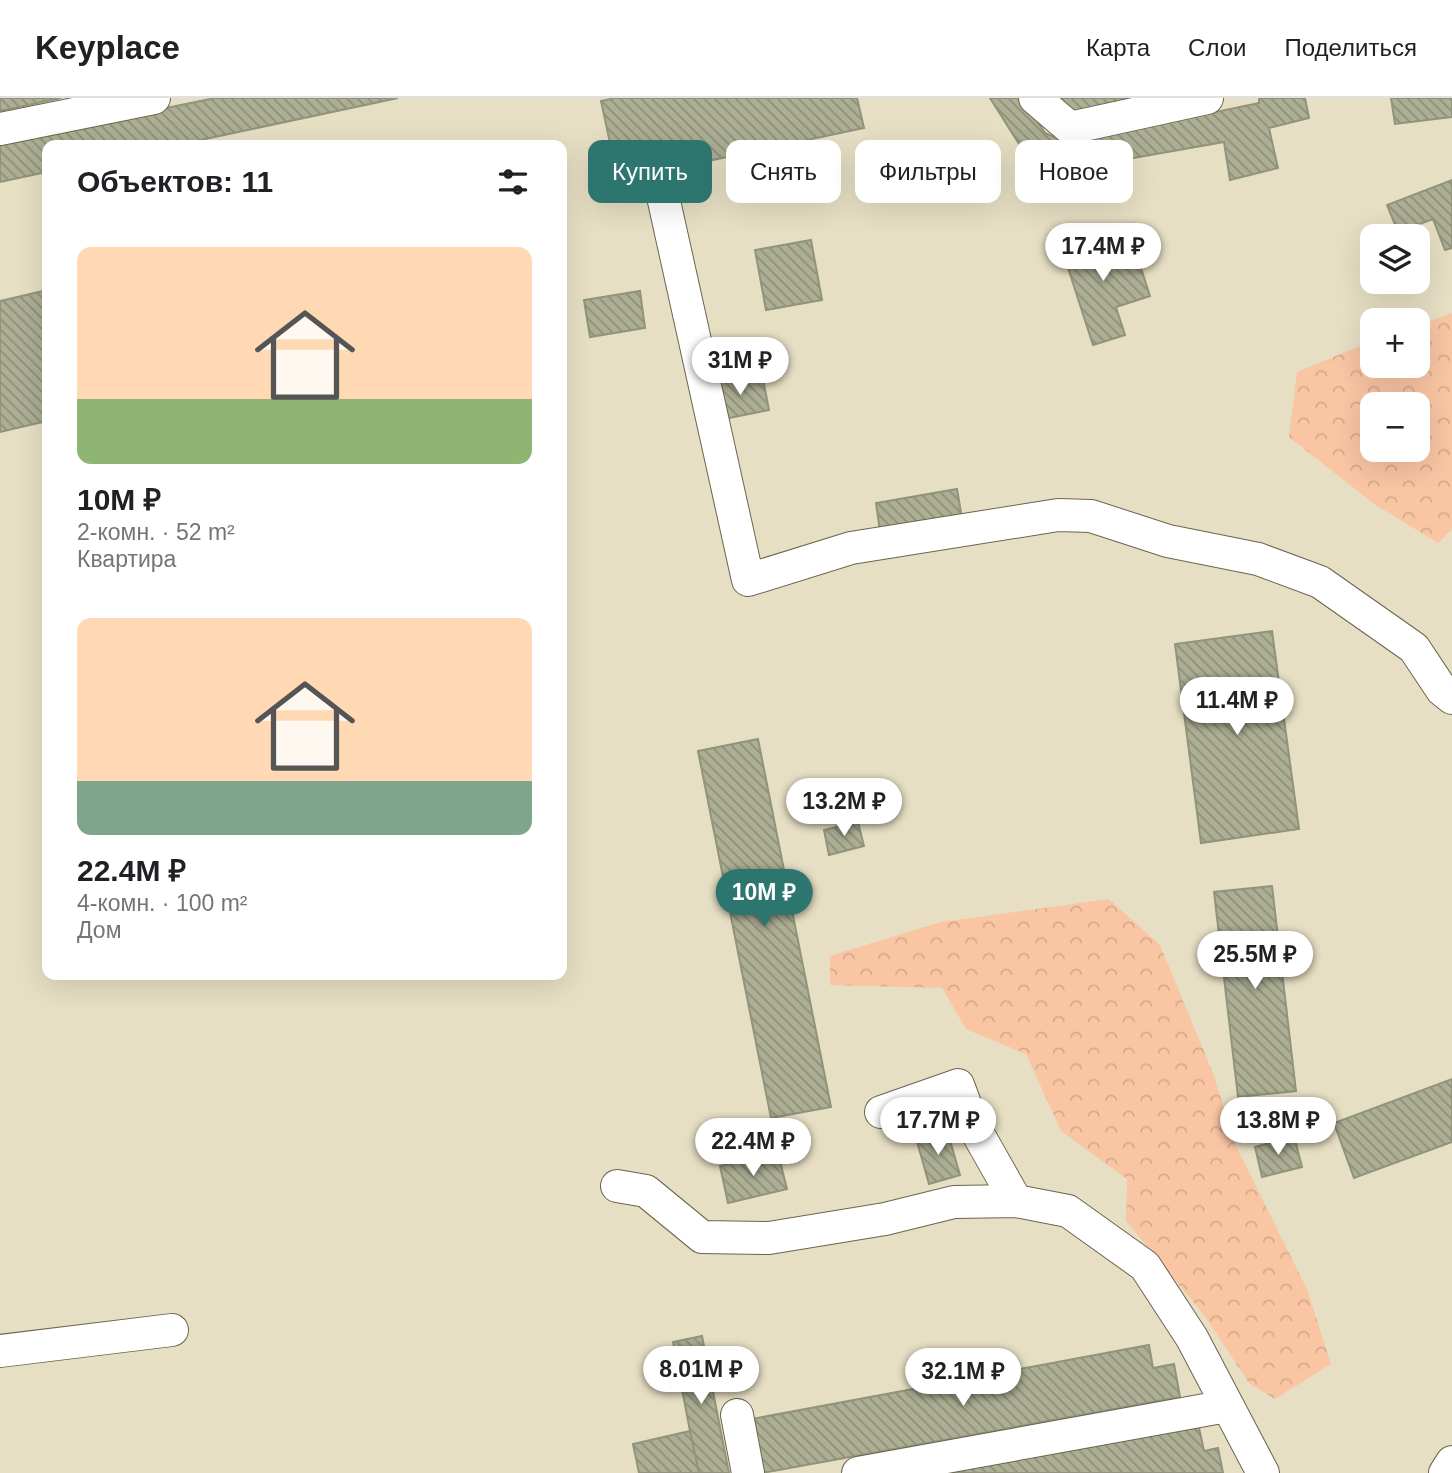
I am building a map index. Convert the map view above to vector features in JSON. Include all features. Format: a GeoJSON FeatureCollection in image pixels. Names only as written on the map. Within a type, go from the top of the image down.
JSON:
{"type":"FeatureCollection","features":[{"type":"Feature","properties":{"kind":"lane"},"geometry":{"type":"LineString","coordinates":[[0,129],[154,98]]}},
{"type":"Feature","properties":{"kind":"lane"},"geometry":{"type":"LineString","coordinates":[[1035,98],[1070,128],[1160,103],[1208,98]]}},
{"type":"Feature","properties":{"kind":"lane"},"geometry":{"type":"LineString","coordinates":[[664,203],[748,580],[851,548],[1058,515],[1091,516],[1168,541],[1258,559],[1320,582],[1414,648],[1442,690],[1452,698]]}},
{"type":"Feature","properties":{"kind":"lane"},"geometry":{"type":"LineString","coordinates":[[880,1112],[958,1085],[973,1125],[1016,1201]]}},
{"type":"Feature","properties":{"kind":"lane"},"geometry":{"type":"LineString","coordinates":[[617,1186],[646,1191],[702,1237],[769,1238],[885,1219],[954,1202],[1016,1201],[1068,1211],[1145,1266],[1192,1338],[1264,1473]]}},
{"type":"Feature","properties":{"kind":"lane"},"geometry":{"type":"LineString","coordinates":[[0,1351],[172,1330]]}},
{"type":"Feature","properties":{"kind":"lane"},"geometry":{"type":"LineString","coordinates":[[858,1473],[1227,1406]]}},
{"type":"Feature","properties":{"kind":"lane"},"geometry":{"type":"LineString","coordinates":[[737,1415],[748,1473]]}},
{"type":"Feature","properties":{"kind":"lane"},"geometry":{"type":"LineString","coordinates":[[1444,1473],[1452,1462]]}},
{"type":"Feature","properties":{"kind":"green space"},"geometry":{"type":"Polygon","coordinates":[[[1452,313],[1452,529],[1438,543],[1374,504],[1289,437],[1297,372],[1360,346],[1360,378],[1430,378],[1430,321],[1452,313]]]}},
{"type":"Feature","properties":{"kind":"green space"},"geometry":{"type":"Polygon","coordinates":[[[1109,899],[1160,945],[1213,1073],[1235,1144],[1307,1289],[1331,1364],[1275,1399],[1249,1383],[1204,1315],[1126,1221],[1127,1179],[1061,1131],[1026,1054],[966,1029],[942,988],[830,985],[830,956],[941,922],[1109,899]]]}},
{"type":"Feature","properties":{"kind":"building"},"geometry":{"type":"Polygon","coordinates":[[[0,98],[61,98],[0,111],[0,98]]]}},
{"type":"Feature","properties":{"kind":"building"},"geometry":{"type":"Polygon","coordinates":[[[215,98],[398,98],[201,140],[42,140],[42,173],[0,182],[0,142],[215,98]]]}},
{"type":"Feature","properties":{"kind":"building"},"geometry":{"type":"Polygon","coordinates":[[[615,98],[857,98],[864,128],[807,140],[726,140],[726,157],[712,160],[712,140],[609,140],[601,101],[615,98]]]}},
{"type":"Feature","properties":{"kind":"building"},"geometry":{"type":"Polygon","coordinates":[[[990,98],[1023,98],[1045,133],[1060,140],[1017,140],[990,98]]]}},
{"type":"Feature","properties":{"kind":"building"},"geometry":{"type":"Polygon","coordinates":[[[1046,98],[1140,98],[1072,118],[1046,98]]]}},
{"type":"Feature","properties":{"kind":"building"},"geometry":{"type":"Polygon","coordinates":[[[1259,98],[1305,98],[1309,118],[1269,128],[1278,168],[1230,180],[1224,142],[1133,158],[1133,140],[1081,140],[1259,103],[1259,98]]]}},
{"type":"Feature","properties":{"kind":"building"},"geometry":{"type":"Polygon","coordinates":[[[1391,98],[1452,98],[1452,117],[1395,124],[1391,98]]]}},
{"type":"Feature","properties":{"kind":"building"},"geometry":{"type":"Polygon","coordinates":[[[1452,180],[1452,248],[1445,250],[1433,219],[1420,224],[1395,224],[1387,205],[1452,180]]]}},
{"type":"Feature","properties":{"kind":"building"},"geometry":{"type":"Polygon","coordinates":[[[1097,228],[1107,258],[1135,249],[1150,296],[1116,307],[1125,335],[1093,345],[1059,240],[1097,228]]]}},
{"type":"Feature","properties":{"kind":"building"},"geometry":{"type":"Polygon","coordinates":[[[811,240],[822,300],[766,310],[755,250],[811,240]]]}},
{"type":"Feature","properties":{"kind":"building"},"geometry":{"type":"Polygon","coordinates":[[[42,291],[42,422],[0,432],[0,301],[42,291]]]}},
{"type":"Feature","properties":{"kind":"building"},"geometry":{"type":"Polygon","coordinates":[[[640,291],[645,328],[590,337],[584,300],[640,291]]]}},
{"type":"Feature","properties":{"kind":"building"},"geometry":{"type":"Polygon","coordinates":[[[762,374],[769,410],[719,420],[712,384],[762,374]]]}},
{"type":"Feature","properties":{"kind":"building"},"geometry":{"type":"Polygon","coordinates":[[[957,489],[962,518],[880,531],[876,503],[957,489]]]}},
{"type":"Feature","properties":{"kind":"building"},"geometry":{"type":"Polygon","coordinates":[[[1272,631],[1299,829],[1201,843],[1175,644],[1272,631]]]}},
{"type":"Feature","properties":{"kind":"building"},"geometry":{"type":"Polygon","coordinates":[[[758,739],[831,1107],[771,1118],[698,751],[758,739]]]}},
{"type":"Feature","properties":{"kind":"building"},"geometry":{"type":"Polygon","coordinates":[[[858,822],[864,846],[829,855],[824,830],[858,822]]]}},
{"type":"Feature","properties":{"kind":"building"},"geometry":{"type":"Polygon","coordinates":[[[1272,886],[1296,1091],[1238,1097],[1214,892],[1272,886]]]}},
{"type":"Feature","properties":{"kind":"building"},"geometry":{"type":"Polygon","coordinates":[[[1452,1079],[1452,1142],[1354,1178],[1334,1123],[1452,1079]]]}},
{"type":"Feature","properties":{"kind":"building"},"geometry":{"type":"Polygon","coordinates":[[[947,1130],[960,1175],[929,1184],[916,1138],[947,1130]]]}},
{"type":"Feature","properties":{"kind":"building"},"geometry":{"type":"Polygon","coordinates":[[[1294,1136],[1302,1167],[1262,1177],[1255,1147],[1294,1136]]]}},
{"type":"Feature","properties":{"kind":"building"},"geometry":{"type":"Polygon","coordinates":[[[778,1153],[787,1189],[728,1203],[720,1166],[778,1153]]]}},
{"type":"Feature","properties":{"kind":"building"},"geometry":{"type":"Polygon","coordinates":[[[702,1336],[729,1473],[699,1473],[690,1431],[673,1342],[702,1336]]]}},
{"type":"Feature","properties":{"kind":"building"},"geometry":{"type":"Polygon","coordinates":[[[1149,1345],[1153,1368],[1174,1364],[1180,1397],[762,1473],[752,1419],[1149,1345]]]}},
{"type":"Feature","properties":{"kind":"building"},"geometry":{"type":"Polygon","coordinates":[[[1198,1423],[1204,1451],[1218,1448],[1223,1473],[931,1473],[1198,1423]]]}},
{"type":"Feature","properties":{"kind":"building"},"geometry":{"type":"Polygon","coordinates":[[[690,1431],[699,1473],[639,1473],[633,1444],[690,1431]]]}}]}
